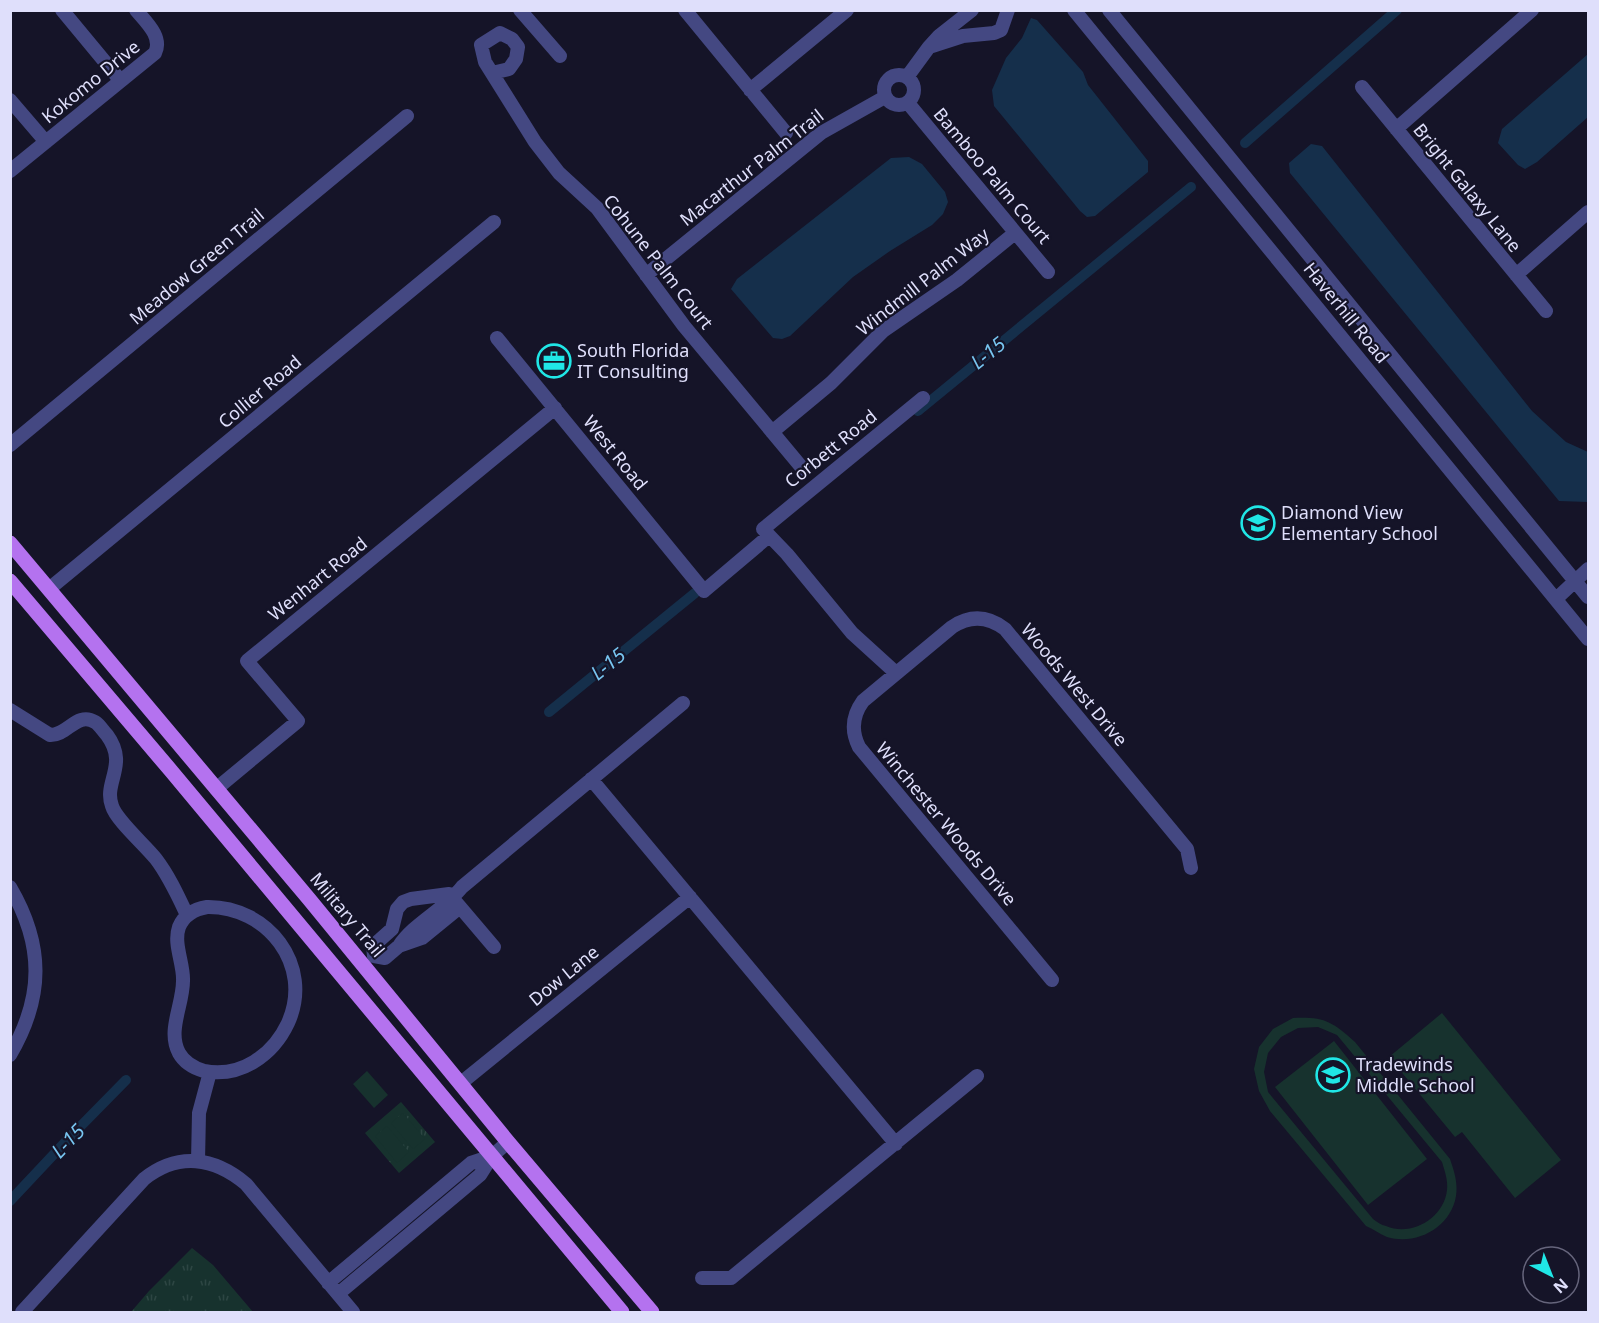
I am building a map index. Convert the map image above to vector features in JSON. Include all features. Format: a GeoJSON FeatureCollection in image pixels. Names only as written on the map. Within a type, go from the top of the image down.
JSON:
{"type":"FeatureCollection","features":[{"type":"Feature","properties":{"kind":"main road","name":"Military Trail"},"geometry":{"type":"LineString","coordinates":[[10,543],[297,885],[368,960],[508,1142],[652,1312]]}},
{"type":"Feature","properties":{"kind":"main road"},"geometry":{"type":"LineString","coordinates":[[10,581],[622,1312]]}},
{"type":"Feature","properties":{"kind":"main road"},"geometry":{"type":"LineString","coordinates":[[108,697],[127,704],[196,785],[208,790],[216,789]]}},
{"type":"Feature","properties":{"kind":"main road"},"geometry":{"type":"LineString","coordinates":[[204,810],[219,809],[278,878],[297,885]]}},
{"type":"Feature","properties":{"kind":"street"},"geometry":{"type":"LineString","coordinates":[[62,10],[120,80]]}},
{"type":"Feature","properties":{"kind":"street","name":"Kokomo Drive"},"geometry":{"type":"LineString","coordinates":[[10,171],[155,53],[158,43],[155,33],[136,10]]}},
{"type":"Feature","properties":{"kind":"street"},"geometry":{"type":"LineString","coordinates":[[520,10],[560,56]]}},
{"type":"Feature","properties":{"kind":"street"},"geometry":{"type":"LineString","coordinates":[[685,10],[786,133]]}},
{"type":"Feature","properties":{"kind":"street"},"geometry":{"type":"LineString","coordinates":[[750,90],[847,10]]}},
{"type":"Feature","properties":{"kind":"street"},"geometry":{"type":"LineString","coordinates":[[907,77],[939,36],[972,10]]}},
{"type":"Feature","properties":{"kind":"street"},"geometry":{"type":"LineString","coordinates":[[929,47],[963,36],[994,33],[1001,30],[1008,10]]}},
{"type":"Feature","properties":{"kind":"street","name":"Haverhill Road"},"geometry":{"type":"LineString","coordinates":[[1074,10],[1588,639]]}},
{"type":"Feature","properties":{"kind":"street","name":"Haverhill Road"},"geometry":{"type":"LineString","coordinates":[[1109,10],[1587,594]]}},
{"type":"Feature","properties":{"kind":"street"},"geometry":{"type":"LineString","coordinates":[[1396,129],[1532,10]]}},
{"type":"Feature","properties":{"kind":"street","name":"Cohune Palm Court"},"geometry":{"type":"LineString","coordinates":[[492,73],[535,142],[559,173],[597,208],[684,326],[803,469]]}},
{"type":"Feature","properties":{"kind":"street"},"geometry":{"type":"LineString","coordinates":[[902,75],[907,77],[911,80],[915,90],[908,103],[900,106],[888,101],[885,97],[885,86],[891,77],[902,75]]}},
{"type":"Feature","properties":{"kind":"street","name":"Bright Galaxy Lane"},"geometry":{"type":"LineString","coordinates":[[1362,87],[1546,311]]}},
{"type":"Feature","properties":{"kind":"street","name":"Macarthur Palm Trail"},"geometry":{"type":"LineString","coordinates":[[646,275],[821,133],[885,97]]}},
{"type":"Feature","properties":{"kind":"street"},"geometry":{"type":"LineString","coordinates":[[10,99],[45,142]]}},
{"type":"Feature","properties":{"kind":"street","name":"Bamboo Palm Court"},"geometry":{"type":"LineString","coordinates":[[908,103],[1048,272]]}},
{"type":"Feature","properties":{"kind":"street","name":"Meadow Green Trail"},"geometry":{"type":"LineString","coordinates":[[10,445],[407,116]]}},
{"type":"Feature","properties":{"kind":"street"},"geometry":{"type":"LineString","coordinates":[[1208,173],[1229,156]]}},
{"type":"Feature","properties":{"kind":"street"},"geometry":{"type":"LineString","coordinates":[[1516,275],[1588,212]]}},
{"type":"Feature","properties":{"kind":"street","name":"Collier Road"},"geometry":{"type":"LineString","coordinates":[[49,589],[494,222]]}},
{"type":"Feature","properties":{"kind":"street","name":"Windmill Palm Way"},"geometry":{"type":"LineString","coordinates":[[772,432],[831,383],[883,332],[957,280],[1015,233]]}},
{"type":"Feature","properties":{"kind":"street","name":"West Road"},"geometry":{"type":"LineString","coordinates":[[497,338],[704,591]]}},
{"type":"Feature","properties":{"kind":"street","name":"Corbett Road"},"geometry":{"type":"LineString","coordinates":[[704,591],[766,532],[923,398]]}},
{"type":"Feature","properties":{"kind":"street","name":"Wenhart Road"},"geometry":{"type":"LineString","coordinates":[[216,789],[298,721],[247,661],[555,408]]}},
{"type":"Feature","properties":{"kind":"street"},"geometry":{"type":"LineString","coordinates":[[766,532],[852,633],[896,673]]}},
{"type":"Feature","properties":{"kind":"street"},"geometry":{"type":"LineString","coordinates":[[1556,599],[1588,569]]}},
{"type":"Feature","properties":{"kind":"street"},"geometry":{"type":"LineString","coordinates":[[1565,611],[1587,594]]}},
{"type":"Feature","properties":{"kind":"street","name":"Woods West Drive"},"geometry":{"type":"LineString","coordinates":[[896,673],[965,620],[979,618],[999,624],[1187,849],[1191,868]]}},
{"type":"Feature","properties":{"kind":"street","name":"Winchester Woods Drive"},"geometry":{"type":"LineString","coordinates":[[896,673],[868,696],[859,707],[854,727],[859,747],[1052,980]]}},
{"type":"Feature","properties":{"kind":"street"},"geometry":{"type":"LineString","coordinates":[[494,947],[456,903],[449,894],[403,902],[397,909],[392,929],[373,946],[368,960],[385,958],[405,938],[436,920],[456,903],[462,887],[683,703]]}},
{"type":"Feature","properties":{"kind":"street"},"geometry":{"type":"LineString","coordinates":[[10,710],[50,735],[63,732],[79,720],[86,719],[99,725],[109,738],[115,754],[116,769],[110,790],[114,812],[157,860],[171,881],[187,915]]}},
{"type":"Feature","properties":{"kind":"street"},"geometry":{"type":"LineString","coordinates":[[591,779],[896,1144]]}},
{"type":"Feature","properties":{"kind":"street"},"geometry":{"type":"LineString","coordinates":[[10,887],[21,904],[31,930],[36,971],[34,999],[28,1019],[21,1038],[10,1056]]}},
{"type":"Feature","properties":{"kind":"street"},"geometry":{"type":"LineString","coordinates":[[426,897],[436,920]]}},
{"type":"Feature","properties":{"kind":"street","name":"Dow Lane"},"geometry":{"type":"LineString","coordinates":[[461,1083],[690,897]]}},
{"type":"Feature","properties":{"kind":"street"},"geometry":{"type":"LineString","coordinates":[[214,907],[241,912],[253,918],[274,935],[288,958],[294,978],[295,992],[292,1012],[284,1031],[267,1053],[241,1069],[210,1072],[200,1070],[188,1063],[179,1052],[175,1041],[183,981],[177,934],[187,915],[200,908],[214,907]]}},
{"type":"Feature","properties":{"kind":"street"},"geometry":{"type":"LineString","coordinates":[[198,1161],[199,1113],[210,1072]]}},
{"type":"Feature","properties":{"kind":"street"},"geometry":{"type":"LineString","coordinates":[[702,1278],[730,1278],[977,1076]]}},
{"type":"Feature","properties":{"kind":"street"},"geometry":{"type":"LineString","coordinates":[[338,1294],[480,1175],[492,1156],[508,1142]]}},
{"type":"Feature","properties":{"kind":"street"},"geometry":{"type":"LineString","coordinates":[[328,1283],[471,1163],[492,1156]]}},
{"type":"Feature","properties":{"kind":"street"},"geometry":{"type":"LineString","coordinates":[[22,1312],[144,1179],[164,1167],[180,1162],[198,1161],[223,1168],[246,1184],[353,1312]]}},
{"type":"Feature","properties":{"kind":"green space"},"geometry":{"type":"Polygon","coordinates":[[[1442,1013],[1561,1160],[1515,1198],[1462,1132],[1455,1137],[1389,1057],[1442,1013]]]}},
{"type":"Feature","properties":{"kind":"green space"},"geometry":{"type":"Polygon","coordinates":[[[1293,1018],[1313,1018],[1340,1029],[1355,1042],[1450,1159],[1456,1181],[1456,1196],[1453,1207],[1440,1225],[1431,1232],[1410,1239],[1387,1237],[1366,1226],[1270,1111],[1259,1091],[1254,1069],[1259,1047],[1273,1029],[1293,1018]],[[1318,1027],[1298,1028],[1281,1037],[1268,1053],[1264,1072],[1268,1092],[1373,1219],[1382,1225],[1396,1229],[1416,1227],[1433,1217],[1445,1200],[1447,1183],[1442,1162],[1337,1035],[1318,1027]]]}},
{"type":"Feature","properties":{"kind":"green space"},"geometry":{"type":"Polygon","coordinates":[[[1334,1041],[1427,1159],[1368,1205],[1275,1087],[1334,1041]]]}},
{"type":"Feature","properties":{"kind":"green space"},"geometry":{"type":"Polygon","coordinates":[[[367,1071],[388,1095],[374,1108],[353,1084],[367,1071]]]}},
{"type":"Feature","properties":{"kind":"green space"},"geometry":{"type":"Polygon","coordinates":[[[401,1102],[435,1142],[399,1173],[365,1133],[401,1102]]]}},
{"type":"Feature","properties":{"kind":"green space"},"geometry":{"type":"Polygon","coordinates":[[[403,1113],[425,1139],[413,1149],[391,1123],[403,1113]]]}},
{"type":"Feature","properties":{"kind":"green space"},"geometry":{"type":"Polygon","coordinates":[[[387,1126],[409,1152],[397,1163],[375,1136],[387,1126]]]}},
{"type":"Feature","properties":{"kind":"green space"},"geometry":{"type":"Polygon","coordinates":[[[192,1248],[213,1265],[253,1312],[131,1312],[149,1291],[192,1248]]]}},
{"type":"Feature","properties":{"kind":"water"},"geometry":{"type":"Polygon","coordinates":[[[1031,18],[1037,20],[1083,72],[1088,85],[1148,161],[1148,172],[1095,216],[1087,217],[1080,211],[994,106],[992,90],[1006,58],[1022,38],[1031,18]]]}},
{"type":"Feature","properties":{"kind":"water"},"geometry":{"type":"Polygon","coordinates":[[[1588,54],[1588,117],[1537,162],[1525,169],[1518,165],[1498,143],[1502,129],[1588,54]]]}},
{"type":"Feature","properties":{"kind":"water"},"geometry":{"type":"Polygon","coordinates":[[[1311,144],[1322,146],[1532,411],[1566,442],[1588,452],[1588,502],[1559,501],[1290,173],[1289,163],[1311,144]]]}},
{"type":"Feature","properties":{"kind":"water"},"geometry":{"type":"Polygon","coordinates":[[[909,157],[922,164],[945,192],[948,202],[943,214],[932,225],[853,277],[790,336],[782,339],[773,338],[731,289],[737,279],[891,158],[909,157]]]}},
{"type":"Feature","properties":{"kind":"waterway","name":"L-15"},"geometry":{"type":"LineString","coordinates":[[1245,143],[1397,10]]}},
{"type":"Feature","properties":{"kind":"waterway","name":"L-15"},"geometry":{"type":"LineString","coordinates":[[918,411],[1191,187]]}},
{"type":"Feature","properties":{"kind":"waterway","name":"L-15"},"geometry":{"type":"LineString","coordinates":[[549,712],[695,593]]}},
{"type":"Feature","properties":{"kind":"waterway","name":"L-15"},"geometry":{"type":"LineString","coordinates":[[10,1201],[126,1080]]}},
{"type":"Feature","properties":{"kind":"place","name":"South Florida IT Consulting"},"geometry":{"type":"Point","coordinates":[554,361]}},
{"type":"Feature","properties":{"kind":"place","name":"Diamond View Elementary School"},"geometry":{"type":"Point","coordinates":[1258,523]}},
{"type":"Feature","properties":{"kind":"place","name":"Tradewinds Middle School"},"geometry":{"type":"Point","coordinates":[1333,1075]}}]}
